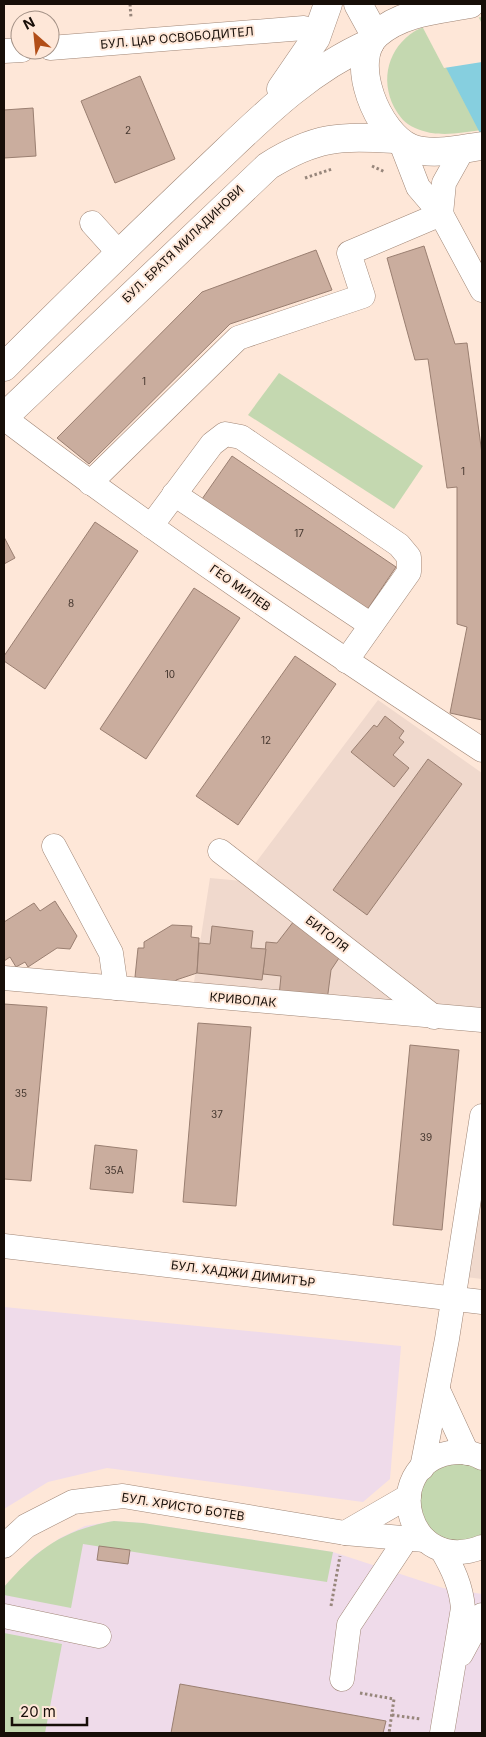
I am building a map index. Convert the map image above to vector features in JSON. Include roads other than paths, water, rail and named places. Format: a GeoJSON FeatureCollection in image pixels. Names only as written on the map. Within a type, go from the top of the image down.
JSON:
{"type":"FeatureCollection","features":[{"type":"Feature","properties":{"kind":"main road"},"geometry":{"type":"LineString","coordinates":[[256,123],[316,38],[328,4]]}},
{"type":"Feature","properties":{"kind":"main road"},"geometry":{"type":"LineString","coordinates":[[358,4],[372,39],[366,63],[368,88],[382,122],[398,141]]}},
{"type":"Feature","properties":{"kind":"main road"},"geometry":{"type":"LineString","coordinates":[[4,367],[119,253],[256,123],[315,72],[372,39],[392,24],[407,17],[470,4]]}},
{"type":"Feature","properties":{"kind":"main road","name":"БУЛ. БРАТЯ МИЛАДИНОВИ"},"geometry":{"type":"LineString","coordinates":[[4,417],[268,166],[297,148],[330,138],[347,137],[398,141],[419,150],[472,147]]}},
{"type":"Feature","properties":{"kind":"street","name":"БУЛ. ЦАР ОСВОБОДИТЕЛ"},"geometry":{"type":"LineString","coordinates":[[60,47],[304,28]]}},
{"type":"Feature","properties":{"kind":"street"},"geometry":{"type":"LineString","coordinates":[[398,141],[418,187],[441,214],[482,290]]}},
{"type":"Feature","properties":{"kind":"street"},"geometry":{"type":"LineString","coordinates":[[441,214],[444,182],[472,147]]}},
{"type":"Feature","properties":{"kind":"street"},"geometry":{"type":"LineString","coordinates":[[90,483],[238,338],[363,296],[349,252],[441,214]]}},
{"type":"Feature","properties":{"kind":"street"},"geometry":{"type":"LineString","coordinates":[[92,223],[119,253]]}},
{"type":"Feature","properties":{"kind":"street","name":"ГЕО МИЛЕВ"},"geometry":{"type":"LineString","coordinates":[[4,417],[90,483],[151,526],[346,661],[482,750]]}},
{"type":"Feature","properties":{"kind":"street"},"geometry":{"type":"LineString","coordinates":[[151,526],[212,444],[225,434],[241,436],[399,545],[409,557],[409,572],[346,661]]}},
{"type":"Feature","properties":{"kind":"street"},"geometry":{"type":"LineString","coordinates":[[174,494],[371,625]]}},
{"type":"Feature","properties":{"kind":"street"},"geometry":{"type":"LineString","coordinates":[[54,846],[111,953],[116,988]]}},
{"type":"Feature","properties":{"kind":"street","name":"БИТОЛЯ"},"geometry":{"type":"LineString","coordinates":[[220,851],[434,1017]]}},
{"type":"Feature","properties":{"kind":"street","name":"КРИВОЛАК"},"geometry":{"type":"LineString","coordinates":[[4,978],[482,1020]]}},
{"type":"Feature","properties":{"kind":"street"},"geometry":{"type":"LineString","coordinates":[[432,1726],[453,1666],[463,1608],[461,1590],[454,1571],[424,1543],[415,1527],[409,1512],[409,1496],[411,1486],[422,1468],[438,1390],[482,1116]]}},
{"type":"Feature","properties":{"kind":"street","name":"БУЛ. ХАДЖИ ДИМИТЪР"},"geometry":{"type":"LineString","coordinates":[[4,1246],[482,1302]]}},
{"type":"Feature","properties":{"kind":"street"},"geometry":{"type":"LineString","coordinates":[[438,1390],[474,1455]]}},
{"type":"Feature","properties":{"kind":"street"},"geometry":{"type":"LineString","coordinates":[[422,1468],[443,1454],[474,1455]]}},
{"type":"Feature","properties":{"kind":"street","name":"БУЛ. ХРИСТО БОТЕВ"},"geometry":{"type":"LineString","coordinates":[[4,1546],[26,1526],[73,1502],[123,1496],[343,1542],[424,1543],[469,1552],[482,1547]]}},
{"type":"Feature","properties":{"kind":"street"},"geometry":{"type":"LineString","coordinates":[[343,1542],[409,1496]]}},
{"type":"Feature","properties":{"kind":"street"},"geometry":{"type":"LineString","coordinates":[[342,1679],[350,1625],[424,1543]]}},
{"type":"Feature","properties":{"kind":"street"},"geometry":{"type":"LineString","coordinates":[[453,1666],[482,1615]]}},
{"type":"Feature","properties":{"kind":"street"},"geometry":{"type":"LineString","coordinates":[[4,1616],[99,1636]]}},
{"type":"Feature","properties":{"kind":"water"},"geometry":{"type":"Polygon","coordinates":[[[413,4],[482,29],[482,137],[413,4]]]}}]}
